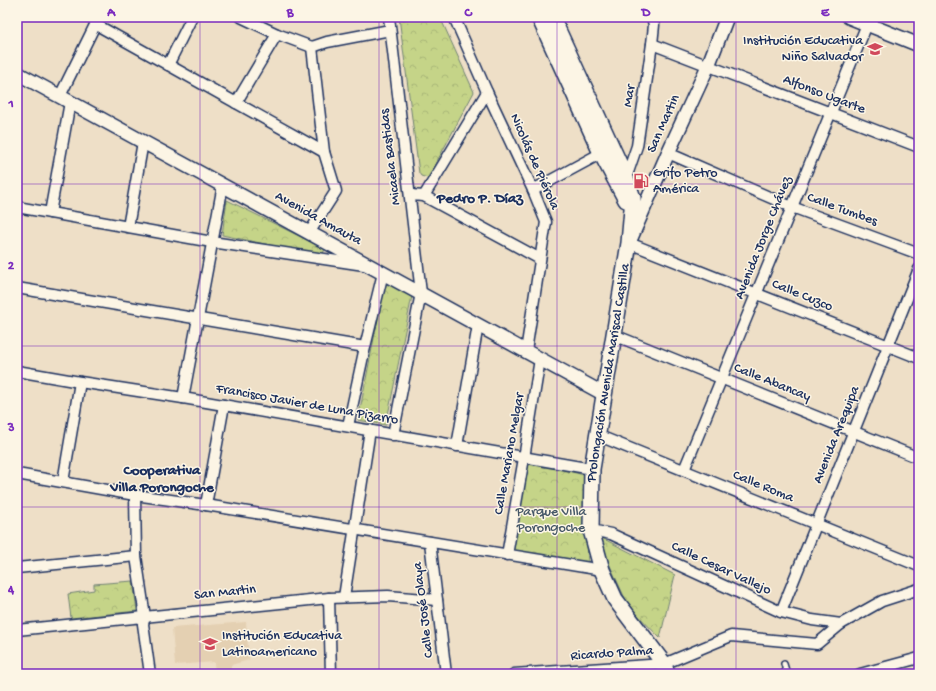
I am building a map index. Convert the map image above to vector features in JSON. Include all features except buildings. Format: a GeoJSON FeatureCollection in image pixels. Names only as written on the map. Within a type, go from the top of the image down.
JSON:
{"type":"FeatureCollection","features":[{"type":"Feature","properties":{"kind":"main road","name":"Prolongación Avenida Mariscal Castilla"},"geometry":{"type":"LineString","coordinates":[[539,17],[607,150],[630,179],[633,198],[629,243],[592,470],[591,530],[602,570],[615,599],[667,670]]}},
{"type":"Feature","properties":{"kind":"main road","name":"Prolongación Avenida Mariscal Castilla"},"geometry":{"type":"LineString","coordinates":[[552,17],[626,199],[629,243]]}},
{"type":"Feature","properties":{"kind":"street"},"geometry":{"type":"LineString","coordinates":[[168,65],[192,17]]}},
{"type":"Feature","properties":{"kind":"street"},"geometry":{"type":"LineString","coordinates":[[241,17],[276,34],[312,47],[327,42],[390,30]]}},
{"type":"Feature","properties":{"kind":"street","name":"Micaela Bastidas"},"geometry":{"type":"LineString","coordinates":[[389,17],[421,294],[393,435]]}},
{"type":"Feature","properties":{"kind":"street","name":"Nicolás de Piérola"},"geometry":{"type":"LineString","coordinates":[[454,17],[533,190],[546,222],[526,351]]}},
{"type":"Feature","properties":{"kind":"street","name":"Mar"},"geometry":{"type":"LineString","coordinates":[[630,179],[637,146],[652,44],[654,25],[652,17]]}},
{"type":"Feature","properties":{"kind":"street","name":"San Martin"},"geometry":{"type":"LineString","coordinates":[[629,243],[651,184],[668,153],[708,66],[727,17]]}},
{"type":"Feature","properties":{"kind":"street"},"geometry":{"type":"LineString","coordinates":[[849,17],[868,20],[919,45]]}},
{"type":"Feature","properties":{"kind":"street","name":"Avenida Jorge Chávez"},"geometry":{"type":"LineString","coordinates":[[684,470],[868,20]]}},
{"type":"Feature","properties":{"kind":"street"},"geometry":{"type":"LineString","coordinates":[[50,213],[65,99],[97,21],[168,65],[324,152]]}},
{"type":"Feature","properties":{"kind":"street"},"geometry":{"type":"LineString","coordinates":[[236,103],[276,34]]}},
{"type":"Feature","properties":{"kind":"street","name":"Alfonso Ugarte"},"geometry":{"type":"LineString","coordinates":[[652,44],[919,147]]}},
{"type":"Feature","properties":{"kind":"street"},"geometry":{"type":"LineString","coordinates":[[309,233],[336,191],[324,152],[312,47]]}},
{"type":"Feature","properties":{"kind":"street","name":"Avenida Amauta"},"geometry":{"type":"LineString","coordinates":[[17,73],[604,394]]}},
{"type":"Feature","properties":{"kind":"street"},"geometry":{"type":"LineString","coordinates":[[424,196],[487,92]]}},
{"type":"Feature","properties":{"kind":"street"},"geometry":{"type":"LineString","coordinates":[[128,227],[143,142]]}},
{"type":"Feature","properties":{"kind":"street"},"geometry":{"type":"LineString","coordinates":[[533,190],[607,150]]}},
{"type":"Feature","properties":{"kind":"street","name":"Calle Tumbes"},"geometry":{"type":"LineString","coordinates":[[668,153],[792,207],[919,254]]}},
{"type":"Feature","properties":{"kind":"street"},"geometry":{"type":"LineString","coordinates":[[183,398],[223,185]]}},
{"type":"Feature","properties":{"kind":"street"},"geometry":{"type":"LineString","coordinates":[[410,195],[424,196],[540,258]]}},
{"type":"Feature","properties":{"kind":"street"},"geometry":{"type":"LineString","coordinates":[[17,207],[212,242],[370,266]]}},
{"type":"Feature","properties":{"kind":"street","name":"Calle Cuzco"},"geometry":{"type":"LineString","coordinates":[[629,243],[919,358]]}},
{"type":"Feature","properties":{"kind":"street","name":"Avenida Arequipa"},"geometry":{"type":"LineString","coordinates":[[781,612],[919,269]]}},
{"type":"Feature","properties":{"kind":"street"},"geometry":{"type":"LineString","coordinates":[[348,426],[383,273]]}},
{"type":"Feature","properties":{"kind":"street"},"geometry":{"type":"LineString","coordinates":[[17,288],[365,347]]}},
{"type":"Feature","properties":{"kind":"street"},"geometry":{"type":"LineString","coordinates":[[457,446],[478,325]]}},
{"type":"Feature","properties":{"kind":"street","name":"Calle Abancay"},"geometry":{"type":"LineString","coordinates":[[614,335],[919,458]]}},
{"type":"Feature","properties":{"kind":"street","name":"Calle Mariano Melgar"},"geometry":{"type":"LineString","coordinates":[[507,554],[540,359]]}},
{"type":"Feature","properties":{"kind":"street","name":"Francisco Javier de Luna Pizarro"},"geometry":{"type":"LineString","coordinates":[[17,371],[348,426],[592,470]]}},
{"type":"Feature","properties":{"kind":"street"},"geometry":{"type":"LineString","coordinates":[[63,482],[80,382]]}},
{"type":"Feature","properties":{"kind":"street"},"geometry":{"type":"LineString","coordinates":[[206,505],[224,405]]}},
{"type":"Feature","properties":{"kind":"street"},"geometry":{"type":"LineString","coordinates":[[344,597],[370,430]]}},
{"type":"Feature","properties":{"kind":"street","name":"Calle Roma"},"geometry":{"type":"LineString","coordinates":[[597,435],[919,566]]}},
{"type":"Feature","properties":{"kind":"street"},"geometry":{"type":"LineString","coordinates":[[17,474],[135,495],[206,505],[602,570]]}},
{"type":"Feature","properties":{"kind":"street"},"geometry":{"type":"LineString","coordinates":[[135,495],[136,556],[145,617],[143,624],[150,674]]}},
{"type":"Feature","properties":{"kind":"street","name":"Calle Cesar Vallejo"},"geometry":{"type":"LineString","coordinates":[[591,530],[611,534],[781,612],[812,620],[841,624]]}},
{"type":"Feature","properties":{"kind":"street","name":"Calle José Olaya"},"geometry":{"type":"LineString","coordinates":[[430,542],[446,674]]}},
{"type":"Feature","properties":{"kind":"street"},"geometry":{"type":"LineString","coordinates":[[17,568],[136,556]]}},
{"type":"Feature","properties":{"kind":"street","name":"Ricardo Palma"},"geometry":{"type":"LineString","coordinates":[[514,674],[667,670],[731,636],[817,644],[841,624],[882,601],[919,589]]}},
{"type":"Feature","properties":{"kind":"street","name":"San Martin"},"geometry":{"type":"LineString","coordinates":[[17,630],[329,598],[388,596],[437,600]]}},
{"type":"Feature","properties":{"kind":"street"},"geometry":{"type":"LineString","coordinates":[[329,598],[331,674]]}},
{"type":"Feature","properties":{"kind":"street"},"geometry":{"type":"LineString","coordinates":[[860,674],[919,658]]}},
{"type":"Feature","properties":{"kind":"lane"},"geometry":{"type":"LineString","coordinates":[[784,664],[787,674]]}},
{"type":"Feature","properties":{"kind":"shaded area","name":"Institución Educativa Latinoamericano"},"geometry":{"type":"Polygon","coordinates":[[[246,622],[249,660],[231,665],[231,673],[215,674],[214,662],[175,665],[172,628],[246,622]]]}},
{"type":"Feature","properties":{"kind":"green space"},"geometry":{"type":"Polygon","coordinates":[[[399,17],[440,17],[474,92],[428,178],[421,176],[419,173],[399,17]]]}},
{"type":"Feature","properties":{"kind":"green space"},"geometry":{"type":"Polygon","coordinates":[[[227,200],[325,249],[322,256],[222,235],[227,200]]]}},
{"type":"Feature","properties":{"kind":"green space"},"geometry":{"type":"Polygon","coordinates":[[[385,282],[412,296],[386,425],[358,420],[385,282]]]}},
{"type":"Feature","properties":{"kind":"green space","name":"Parque Villa Porongoche"},"geometry":{"type":"Polygon","coordinates":[[[525,460],[584,475],[588,563],[511,550],[525,460]]]}},
{"type":"Feature","properties":{"kind":"green space"},"geometry":{"type":"Polygon","coordinates":[[[596,535],[675,575],[660,638],[628,605],[596,535]]]}},
{"type":"Feature","properties":{"kind":"green space"},"geometry":{"type":"Polygon","coordinates":[[[133,581],[137,611],[71,618],[68,594],[94,590],[94,584],[133,581]]]}},
{"type":"Feature","properties":{"kind":"place","name":"Institución Educativa Niño Salvador"},"geometry":{"type":"Point","coordinates":[875,49]}},
{"type":"Feature","properties":{"kind":"place","name":"Grifo Petro América"},"geometry":{"type":"Point","coordinates":[641,181]}},
{"type":"Feature","properties":{"kind":"place","name":"Institución Educativa Latinoamericano"},"geometry":{"type":"Point","coordinates":[210,644]}},
{"type":"Feature","properties":{"kind":"district","name":"Pedro P. Díaz"},"geometry":{"type":"Point","coordinates":[480,199]}},
{"type":"Feature","properties":{"kind":"district","name":"Cooperativa Villa Porongoche"},"geometry":{"type":"Point","coordinates":[162,480]}}]}
